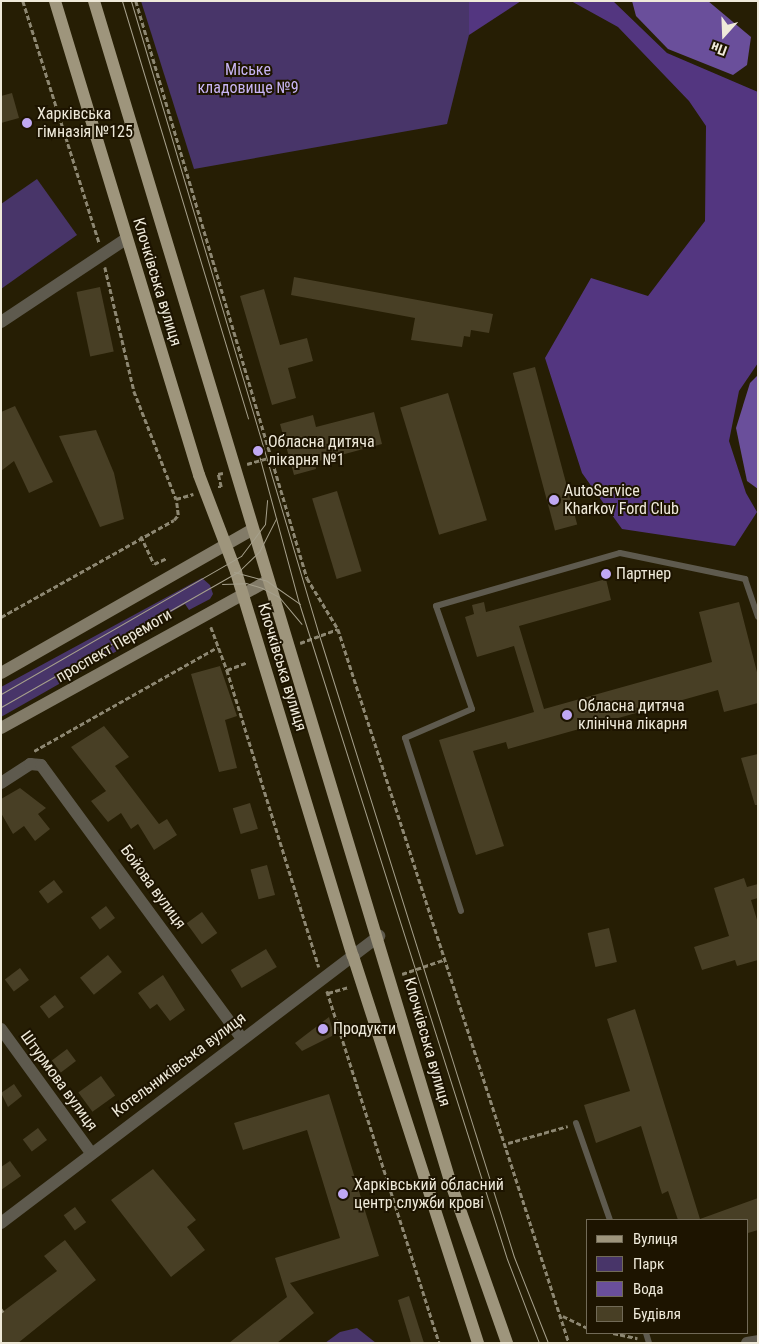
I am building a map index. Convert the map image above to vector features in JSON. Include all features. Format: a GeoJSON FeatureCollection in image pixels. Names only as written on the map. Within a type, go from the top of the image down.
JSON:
{"type":"FeatureCollection","features":[{"type":"Feature","properties":{"kind":"main road","name":"Клочківська вулиця"},"geometry":{"type":"LineString","coordinates":[[55,1],[126,239],[205,490],[227,544],[353,956],[478,1343]]}},
{"type":"Feature","properties":{"kind":"main road","name":"Клочківська вулиця"},"geometry":{"type":"LineString","coordinates":[[94,1],[235,468],[267,581],[379,936],[450,1181],[506,1343]]}},
{"type":"Feature","properties":{"kind":"main road","name":"проспект Перемоги"},"geometry":{"type":"LineString","coordinates":[[1,673],[252,530]]}},
{"type":"Feature","properties":{"kind":"main road","name":"проспект Перемоги"},"geometry":{"type":"LineString","coordinates":[[1,728],[242,591],[267,581]]}},
{"type":"Feature","properties":{"kind":"street"},"geometry":{"type":"LineString","coordinates":[[1,322],[126,239]]}},
{"type":"Feature","properties":{"kind":"street"},"geometry":{"type":"LineString","coordinates":[[1,783],[31,758]]}},
{"type":"Feature","properties":{"kind":"street","name":"Бойова вулиця"},"geometry":{"type":"LineString","coordinates":[[31,758],[41,765],[78,811],[241,1038]]}},
{"type":"Feature","properties":{"kind":"street","name":"Котельниківська вулиця"},"geometry":{"type":"LineString","coordinates":[[1,1223],[241,1038],[323,980],[379,936]]}},
{"type":"Feature","properties":{"kind":"street","name":"Штурмова вулиця"},"geometry":{"type":"LineString","coordinates":[[1,1029],[92,1153]]}},
{"type":"Feature","properties":{"kind":"street"},"geometry":{"type":"LineString","coordinates":[[747,1343],[758,1341]]}},
{"type":"Feature","properties":{"kind":"lane"},"geometry":{"type":"LineString","coordinates":[[461,911],[405,738],[472,709],[436,606],[620,553],[745,579],[758,617]]}},
{"type":"Feature","properties":{"kind":"lane"},"geometry":{"type":"LineString","coordinates":[[576,1124],[610,1219]]}},
{"type":"Feature","properties":{"kind":"path"},"geometry":{"type":"LineString","coordinates":[[136,1],[307,578],[338,629],[508,1143],[569,1343]]}},
{"type":"Feature","properties":{"kind":"path"},"geometry":{"type":"LineString","coordinates":[[1,617],[142,536],[174,520],[178,515],[176,499],[221,487],[218,474],[272,457]]}},
{"type":"Feature","properties":{"kind":"path"},"geometry":{"type":"LineString","coordinates":[[142,536],[154,564],[166,558]]}},
{"type":"Feature","properties":{"kind":"path"},"geometry":{"type":"LineString","coordinates":[[210,623],[439,1343]]}},
{"type":"Feature","properties":{"kind":"path"},"geometry":{"type":"LineString","coordinates":[[299,644],[338,629]]}},
{"type":"Feature","properties":{"kind":"path"},"geometry":{"type":"LineString","coordinates":[[31,758],[218,647]]}},
{"type":"Feature","properties":{"kind":"path"},"geometry":{"type":"LineString","coordinates":[[226,670],[248,662]]}},
{"type":"Feature","properties":{"kind":"path"},"geometry":{"type":"LineString","coordinates":[[402,974],[446,959]]}},
{"type":"Feature","properties":{"kind":"path"},"geometry":{"type":"LineString","coordinates":[[328,994],[349,987]]}},
{"type":"Feature","properties":{"kind":"path"},"geometry":{"type":"LineString","coordinates":[[508,1143],[568,1126]]}},
{"type":"Feature","properties":{"kind":"path"},"geometry":{"type":"LineString","coordinates":[[562,1316],[586,1327]]}},
{"type":"Feature","properties":{"kind":"path"},"geometry":{"type":"LineString","coordinates":[[620,1334],[648,1338]]}},
{"type":"Feature","properties":{"kind":"green space","name":"Міське кладовище №9"},"geometry":{"type":"Polygon","coordinates":[[[141,1],[470,1],[469,35],[447,124],[194,169],[141,1]]]}},
{"type":"Feature","properties":{"kind":"green space"},"geometry":{"type":"Polygon","coordinates":[[[37,179],[77,235],[1,289],[1,204],[37,179]]]}},
{"type":"Feature","properties":{"kind":"green space"},"geometry":{"type":"Polygon","coordinates":[[[202,578],[210,585],[213,594],[210,599],[189,610],[185,604],[114,645],[117,651],[1,717],[1,687],[202,578]]]}},
{"type":"Feature","properties":{"kind":"green space"},"geometry":{"type":"Polygon","coordinates":[[[357,1328],[376,1343],[325,1343],[340,1332],[357,1328]]]}},
{"type":"Feature","properties":{"kind":"shaded area"},"geometry":{"type":"Polygon","coordinates":[[[469,1],[521,1],[469,35],[469,1]]]}},
{"type":"Feature","properties":{"kind":"shaded area"},"geometry":{"type":"Polygon","coordinates":[[[571,1],[613,1],[667,53],[758,92],[758,363],[739,391],[729,441],[746,493],[757,512],[735,546],[622,529],[582,473],[545,358],[591,278],[648,296],[705,221],[706,126],[689,101],[618,27],[571,1]]]}},
{"type":"Feature","properties":{"kind":"water"},"geometry":{"type":"Polygon","coordinates":[[[632,1],[708,1],[751,37],[747,65],[733,75],[668,49],[636,16],[632,1]]]}},
{"type":"Feature","properties":{"kind":"water"},"geometry":{"type":"Polygon","coordinates":[[[758,375],[758,489],[747,481],[736,428],[750,383],[758,375]]]}},
{"type":"Feature","properties":{"kind":"building"},"geometry":{"type":"Polygon","coordinates":[[[12,93],[19,118],[1,123],[1,96],[12,93]]]}},
{"type":"Feature","properties":{"kind":"building"},"geometry":{"type":"Polygon","coordinates":[[[294,277],[493,314],[489,333],[471,330],[470,337],[464,336],[462,347],[411,340],[415,318],[291,295],[294,277]]]}},
{"type":"Feature","properties":{"kind":"building"},"geometry":{"type":"Polygon","coordinates":[[[100,287],[114,352],[90,357],[77,292],[100,287]]]}},
{"type":"Feature","properties":{"kind":"building"},"geometry":{"type":"Polygon","coordinates":[[[264,289],[280,345],[307,338],[313,361],[288,368],[296,398],[272,405],[240,296],[264,289]]]}},
{"type":"Feature","properties":{"kind":"building"},"geometry":{"type":"Polygon","coordinates":[[[535,367],[577,524],[555,530],[513,373],[535,367]]]}},
{"type":"Feature","properties":{"kind":"building"},"geometry":{"type":"Polygon","coordinates":[[[448,393],[487,520],[439,535],[400,408],[448,393]]]}},
{"type":"Feature","properties":{"kind":"building"},"geometry":{"type":"Polygon","coordinates":[[[15,406],[53,482],[29,493],[14,461],[1,471],[1,412],[15,406]]]}},
{"type":"Feature","properties":{"kind":"building"},"geometry":{"type":"Polygon","coordinates":[[[374,412],[382,444],[315,462],[316,469],[294,475],[280,424],[313,415],[316,427],[374,412]]]}},
{"type":"Feature","properties":{"kind":"building"},"geometry":{"type":"Polygon","coordinates":[[[96,430],[114,473],[124,519],[100,527],[59,436],[96,430]]]}},
{"type":"Feature","properties":{"kind":"building"},"geometry":{"type":"Polygon","coordinates":[[[337,491],[362,571],[337,579],[312,499],[337,491]]]}},
{"type":"Feature","properties":{"kind":"building"},"geometry":{"type":"Polygon","coordinates":[[[606,579],[611,600],[519,626],[544,709],[712,662],[699,612],[739,602],[758,676],[758,703],[724,712],[718,690],[508,749],[506,742],[473,751],[504,846],[476,855],[439,740],[534,712],[514,646],[477,657],[465,617],[474,614],[472,605],[484,602],[486,612],[606,579]]]}},
{"type":"Feature","properties":{"kind":"building"},"geometry":{"type":"Polygon","coordinates":[[[220,666],[237,716],[225,720],[237,768],[219,772],[191,674],[220,666]]]}},
{"type":"Feature","properties":{"kind":"building"},"geometry":{"type":"Polygon","coordinates":[[[104,726],[129,757],[115,766],[159,824],[167,819],[177,835],[154,850],[138,824],[131,829],[121,813],[108,822],[91,801],[106,791],[71,747],[104,726]]]}},
{"type":"Feature","properties":{"kind":"building"},"geometry":{"type":"Polygon","coordinates":[[[758,754],[758,805],[755,805],[741,758],[758,754]]]}},
{"type":"Feature","properties":{"kind":"building"},"geometry":{"type":"Polygon","coordinates":[[[20,788],[46,808],[38,814],[50,829],[35,841],[24,826],[13,834],[1,813],[1,799],[20,788]]]}},
{"type":"Feature","properties":{"kind":"building"},"geometry":{"type":"Polygon","coordinates":[[[250,803],[258,829],[241,834],[233,808],[250,803]]]}},
{"type":"Feature","properties":{"kind":"building"},"geometry":{"type":"Polygon","coordinates":[[[267,865],[275,895],[259,899],[251,869],[267,865]]]}},
{"type":"Feature","properties":{"kind":"building"},"geometry":{"type":"Polygon","coordinates":[[[744,878],[747,887],[758,884],[758,898],[751,900],[758,923],[758,960],[737,966],[735,960],[702,970],[694,947],[729,936],[714,888],[744,878]]]}},
{"type":"Feature","properties":{"kind":"building"},"geometry":{"type":"Polygon","coordinates":[[[54,880],[63,892],[48,903],[39,891],[54,880]]]}},
{"type":"Feature","properties":{"kind":"building"},"geometry":{"type":"Polygon","coordinates":[[[106,906],[115,918],[100,929],[91,917],[106,906]]]}},
{"type":"Feature","properties":{"kind":"building"},"geometry":{"type":"Polygon","coordinates":[[[202,912],[217,933],[202,944],[187,923],[202,912]]]}},
{"type":"Feature","properties":{"kind":"building"},"geometry":{"type":"Polygon","coordinates":[[[609,928],[617,962],[595,967],[588,933],[609,928]]]}},
{"type":"Feature","properties":{"kind":"building"},"geometry":{"type":"Polygon","coordinates":[[[266,949],[277,967],[242,988],[231,970],[266,949]]]}},
{"type":"Feature","properties":{"kind":"building"},"geometry":{"type":"Polygon","coordinates":[[[108,955],[122,972],[94,995],[80,978],[108,955]]]}},
{"type":"Feature","properties":{"kind":"building"},"geometry":{"type":"Polygon","coordinates":[[[20,968],[29,980],[14,991],[5,979],[20,968]]]}},
{"type":"Feature","properties":{"kind":"building"},"geometry":{"type":"Polygon","coordinates":[[[163,975],[185,1010],[170,1021],[157,1004],[150,1009],[138,993],[163,975]]]}},
{"type":"Feature","properties":{"kind":"building"},"geometry":{"type":"Polygon","coordinates":[[[55,995],[64,1007],[49,1018],[40,1006],[55,995]]]}},
{"type":"Feature","properties":{"kind":"building"},"geometry":{"type":"Polygon","coordinates":[[[635,1009],[700,1219],[678,1219],[668,1191],[662,1194],[641,1126],[596,1143],[584,1105],[630,1091],[607,1019],[635,1009]]]}},
{"type":"Feature","properties":{"kind":"building","name":"Продукти"},"geometry":{"type":"Polygon","coordinates":[[[329,1017],[334,1035],[302,1051],[295,1043],[329,1017]]]}},
{"type":"Feature","properties":{"kind":"building"},"geometry":{"type":"Polygon","coordinates":[[[67,1049],[76,1061],[61,1072],[52,1060],[67,1049]]]}},
{"type":"Feature","properties":{"kind":"building"},"geometry":{"type":"Polygon","coordinates":[[[101,1076],[115,1095],[92,1112],[78,1092],[101,1076]]]}},
{"type":"Feature","properties":{"kind":"building"},"geometry":{"type":"Polygon","coordinates":[[[14,1084],[22,1096],[8,1107],[1,1093],[14,1084]]]}},
{"type":"Feature","properties":{"kind":"building","name":"Харківський обласний центр служби крові"},"geometry":{"type":"Polygon","coordinates":[[[329,1094],[379,1256],[290,1283],[314,1313],[277,1343],[229,1343],[287,1297],[275,1258],[340,1238],[307,1130],[243,1150],[234,1123],[329,1094]]]}},
{"type":"Feature","properties":{"kind":"building"},"geometry":{"type":"Polygon","coordinates":[[[38,1128],[47,1140],[32,1151],[23,1139],[38,1128]]]}},
{"type":"Feature","properties":{"kind":"building"},"geometry":{"type":"Polygon","coordinates":[[[10,1161],[21,1176],[1,1190],[1,1167],[10,1161]]]}},
{"type":"Feature","properties":{"kind":"building"},"geometry":{"type":"Polygon","coordinates":[[[153,1169],[196,1220],[187,1227],[205,1250],[171,1277],[111,1200],[153,1169]]]}},
{"type":"Feature","properties":{"kind":"building"},"geometry":{"type":"Polygon","coordinates":[[[758,1198],[758,1230],[749,1233],[749,1219],[700,1219],[758,1198]]]}},
{"type":"Feature","properties":{"kind":"building"},"geometry":{"type":"Polygon","coordinates":[[[75,1207],[86,1222],[75,1231],[64,1215],[75,1207]]]}},
{"type":"Feature","properties":{"kind":"building"},"geometry":{"type":"Polygon","coordinates":[[[65,1240],[96,1280],[18,1343],[1,1343],[1,1313],[57,1271],[44,1256],[65,1240]]]}},
{"type":"Feature","properties":{"kind":"building"},"geometry":{"type":"Polygon","coordinates":[[[409,1296],[424,1343],[411,1343],[398,1300],[409,1296]]]}},
{"type":"Feature","properties":{"kind":"tram line"},"geometry":{"type":"LineString","coordinates":[[122,1],[248,418]]}},
{"type":"Feature","properties":{"kind":"tram line"},"geometry":{"type":"LineString","coordinates":[[131,1],[318,632],[514,1257],[548,1343]]}},
{"type":"Feature","properties":{"kind":"tram line"},"geometry":{"type":"LineString","coordinates":[[256,444],[299,603],[507,1259],[539,1343]]}},
{"type":"Feature","properties":{"kind":"tram line"},"geometry":{"type":"LineString","coordinates":[[1,694],[241,556],[265,524],[267,500]]}},
{"type":"Feature","properties":{"kind":"tram line"},"geometry":{"type":"LineString","coordinates":[[1,707],[239,571],[259,552],[276,518]]}},
{"type":"Feature","properties":{"kind":"tram line"},"geometry":{"type":"LineString","coordinates":[[234,572],[267,581],[300,604]]}},
{"type":"Feature","properties":{"kind":"tram line"},"geometry":{"type":"LineString","coordinates":[[222,584],[246,583],[262,588],[279,597],[302,624]]}},
{"type":"Feature","properties":{"kind":"place","name":"Харківська гімназія №125"},"geometry":{"type":"Point","coordinates":[27,123]}},
{"type":"Feature","properties":{"kind":"place","name":"Обласна дитяча лікарня №1"},"geometry":{"type":"Point","coordinates":[258,451]}},
{"type":"Feature","properties":{"kind":"place","name":"AutoService Kharkov Ford Club"},"geometry":{"type":"Point","coordinates":[554,500]}},
{"type":"Feature","properties":{"kind":"place","name":"Партнер"},"geometry":{"type":"Point","coordinates":[606,574]}},
{"type":"Feature","properties":{"kind":"place","name":"Обласна дитяча клінічна лікарня"},"geometry":{"type":"Point","coordinates":[567,715]}},
{"type":"Feature","properties":{"kind":"place","name":"Продукти"},"geometry":{"type":"Point","coordinates":[323,1029]}},
{"type":"Feature","properties":{"kind":"place","name":"Харківський обласний центр служби крові"},"geometry":{"type":"Point","coordinates":[343,1194]}}]}
